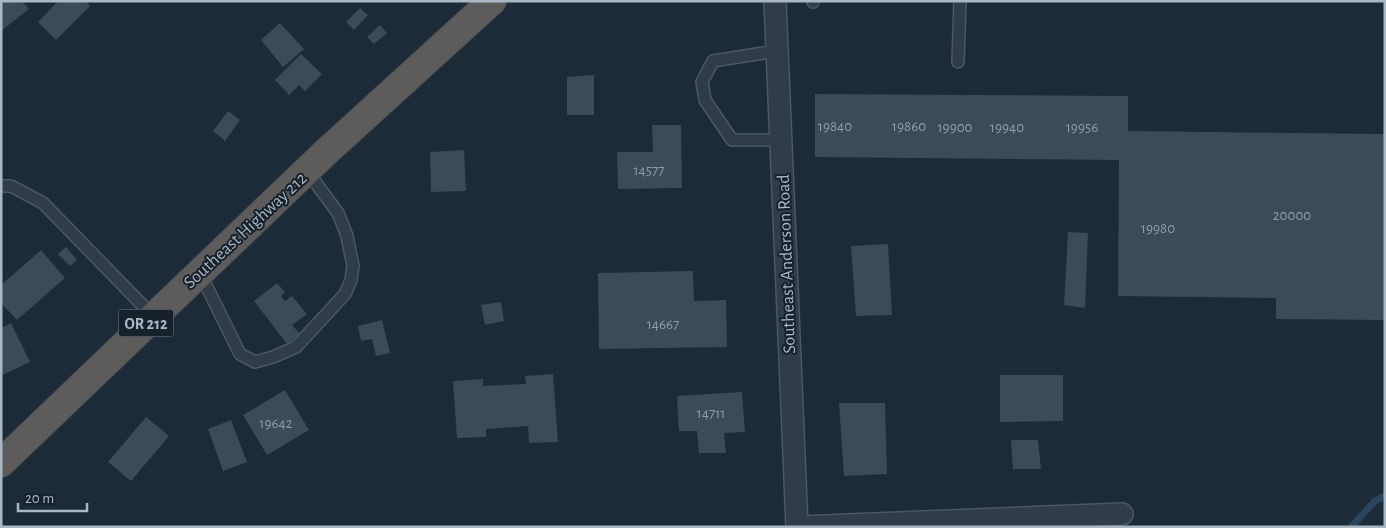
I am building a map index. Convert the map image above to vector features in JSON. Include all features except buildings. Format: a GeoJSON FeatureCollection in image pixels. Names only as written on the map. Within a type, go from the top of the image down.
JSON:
{"type":"FeatureCollection","features":[{"type":"Feature","properties":{"kind":"highway","name":"Southeast Highway 212"},"geometry":{"type":"LineString","coordinates":[[1,463],[306,171],[492,1]]}},
{"type":"Feature","properties":{"kind":"street","name":"Southeast Anderson Road"},"geometry":{"type":"LineString","coordinates":[[775,1],[798,527]]}},
{"type":"Feature","properties":{"kind":"street"},"geometry":{"type":"LineString","coordinates":[[798,527],[1111,519]]}},
{"type":"Feature","properties":{"kind":"lane"},"geometry":{"type":"LineString","coordinates":[[958,62],[960,1]]}},
{"type":"Feature","properties":{"kind":"lane"},"geometry":{"type":"LineString","coordinates":[[776,51],[713,61],[702,82],[705,100],[732,140],[781,140]]}},
{"type":"Feature","properties":{"kind":"lane"},"geometry":{"type":"LineString","coordinates":[[200,272],[240,354],[254,362],[274,357],[296,347],[345,294],[353,266],[347,236],[338,213],[306,171]]}},
{"type":"Feature","properties":{"kind":"lane"},"geometry":{"type":"LineString","coordinates":[[1,186],[11,186],[42,204],[153,316]]}},
{"type":"Feature","properties":{"kind":"waterway"},"geometry":{"type":"LineString","coordinates":[[1351,527],[1375,501],[1385,496]]}}]}
